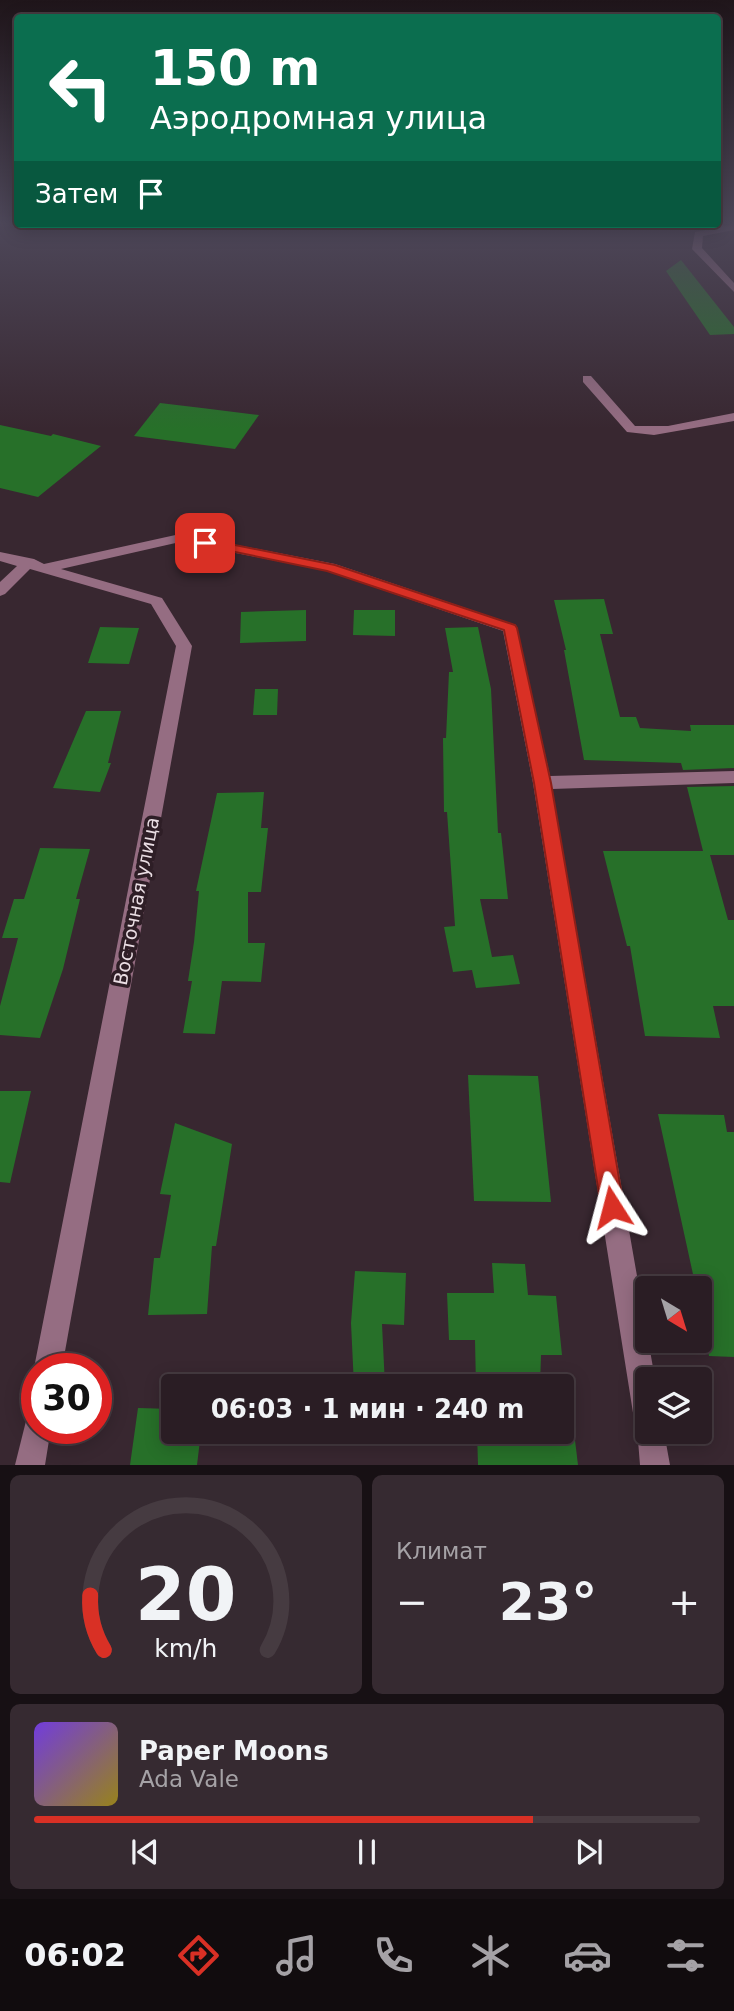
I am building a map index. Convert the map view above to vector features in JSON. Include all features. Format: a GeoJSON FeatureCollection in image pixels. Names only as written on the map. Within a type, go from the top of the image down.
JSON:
{"type":"FeatureCollection","features":[{"type":"Feature","properties":{"kind":"street"},"geometry":{"type":"LineString","coordinates":[[587,379],[631,429],[636,431],[655,431],[734,417]]}},
{"type":"Feature","properties":{"kind":"street"},"geometry":{"type":"LineString","coordinates":[[0,591],[39,565],[180,538],[330,568],[510,628],[542,783],[639,1367]]}},
{"type":"Feature","properties":{"kind":"street","name":"Восточная улица"},"geometry":{"type":"LineString","coordinates":[[0,556],[157,601],[184,646],[51,1353]]}},
{"type":"Feature","properties":{"kind":"street"},"geometry":{"type":"LineString","coordinates":[[542,783],[734,777]]}},
{"type":"Feature","properties":{"kind":"street"},"geometry":{"type":"LineString","coordinates":[[30,1465],[34,1444]]}},
{"type":"Feature","properties":{"kind":"street"},"geometry":{"type":"LineString","coordinates":[[652,1444],[655,1465]]}},
{"type":"Feature","properties":{"kind":"building"},"geometry":{"type":"Polygon","coordinates":[[[681,292],[707,292],[734,327],[734,334],[710,335],[681,292]]]}},
{"type":"Feature","properties":{"kind":"building"},"geometry":{"type":"Polygon","coordinates":[[[160,403],[259,415],[235,449],[134,436],[160,403]]]}},
{"type":"Feature","properties":{"kind":"building"},"geometry":{"type":"Polygon","coordinates":[[[0,425],[101,446],[38,497],[0,488],[0,425]]]}},
{"type":"Feature","properties":{"kind":"building"},"geometry":{"type":"Polygon","coordinates":[[[604,599],[613,634],[600,634],[620,717],[636,717],[640,728],[691,731],[690,725],[734,725],[734,768],[683,770],[681,763],[584,760],[566,650],[554,600],[604,599]]]}},
{"type":"Feature","properties":{"kind":"building"},"geometry":{"type":"Polygon","coordinates":[[[306,610],[306,641],[240,643],[241,612],[306,610]]]}},
{"type":"Feature","properties":{"kind":"building"},"geometry":{"type":"Polygon","coordinates":[[[354,610],[395,610],[395,636],[353,635],[354,610]]]}},
{"type":"Feature","properties":{"kind":"building"},"geometry":{"type":"Polygon","coordinates":[[[100,627],[139,628],[129,664],[88,663],[100,627]]]}},
{"type":"Feature","properties":{"kind":"building"},"geometry":{"type":"Polygon","coordinates":[[[478,627],[491,689],[498,833],[501,833],[508,899],[480,899],[492,957],[513,955],[520,984],[476,988],[472,970],[453,972],[444,927],[455,926],[447,812],[444,812],[443,738],[446,738],[449,672],[453,672],[445,628],[478,627]]]}},
{"type":"Feature","properties":{"kind":"building"},"geometry":{"type":"Polygon","coordinates":[[[255,689],[278,689],[277,715],[253,715],[255,689]]]}},
{"type":"Feature","properties":{"kind":"building"},"geometry":{"type":"Polygon","coordinates":[[[86,711],[121,711],[108,763],[111,763],[100,792],[53,788],[86,711]]]}},
{"type":"Feature","properties":{"kind":"building"},"geometry":{"type":"Polygon","coordinates":[[[734,786],[734,855],[710,855],[728,920],[734,920],[734,1006],[713,1006],[720,1038],[645,1036],[630,946],[627,946],[603,851],[703,851],[687,787],[734,786]]]}},
{"type":"Feature","properties":{"kind":"building"},"geometry":{"type":"Polygon","coordinates":[[[264,792],[261,828],[268,828],[261,892],[248,892],[248,943],[265,943],[261,982],[222,981],[215,1034],[183,1033],[192,981],[188,981],[199,891],[196,891],[217,793],[264,792]]]}},
{"type":"Feature","properties":{"kind":"building"},"geometry":{"type":"Polygon","coordinates":[[[40,848],[90,849],[76,899],[80,899],[63,969],[40,1038],[0,1035],[0,1006],[18,938],[2,938],[14,899],[24,899],[40,848]]]}},
{"type":"Feature","properties":{"kind":"building"},"geometry":{"type":"Polygon","coordinates":[[[468,1075],[538,1076],[551,1202],[474,1201],[468,1075]]]}},
{"type":"Feature","properties":{"kind":"building"},"geometry":{"type":"Polygon","coordinates":[[[0,1091],[31,1091],[10,1183],[0,1182],[0,1091]]]}},
{"type":"Feature","properties":{"kind":"building"},"geometry":{"type":"Polygon","coordinates":[[[658,1114],[724,1115],[727,1132],[734,1132],[734,1357],[709,1356],[708,1353],[712,1353],[712,1276],[693,1276],[658,1114]]]}},
{"type":"Feature","properties":{"kind":"building"},"geometry":{"type":"Polygon","coordinates":[[[175,1123],[232,1144],[216,1246],[212,1246],[207,1314],[148,1315],[154,1258],[160,1258],[171,1195],[160,1194],[175,1123]]]}},
{"type":"Feature","properties":{"kind":"building"},"geometry":{"type":"Polygon","coordinates":[[[492,1263],[525,1264],[528,1295],[556,1296],[562,1355],[541,1355],[540,1374],[476,1374],[475,1340],[449,1340],[447,1293],[494,1293],[492,1263]]]}},
{"type":"Feature","properties":{"kind":"building"},"geometry":{"type":"Polygon","coordinates":[[[355,1271],[406,1273],[404,1325],[382,1324],[384,1374],[353,1374],[351,1323],[355,1271]]]}},
{"type":"Feature","properties":{"kind":"building"},"geometry":{"type":"Polygon","coordinates":[[[138,1408],[161,1409],[161,1444],[200,1444],[197,1465],[130,1465],[138,1408]]]}},
{"type":"Feature","properties":{"kind":"building"},"geometry":{"type":"Polygon","coordinates":[[[574,1432],[578,1465],[478,1465],[477,1444],[574,1444],[574,1432]]]}},
{"type":"Feature","properties":{"kind":"route"},"geometry":{"type":"LineString","coordinates":[[205,543],[330,568],[510,628],[542,783],[612,1207]]}}]}
